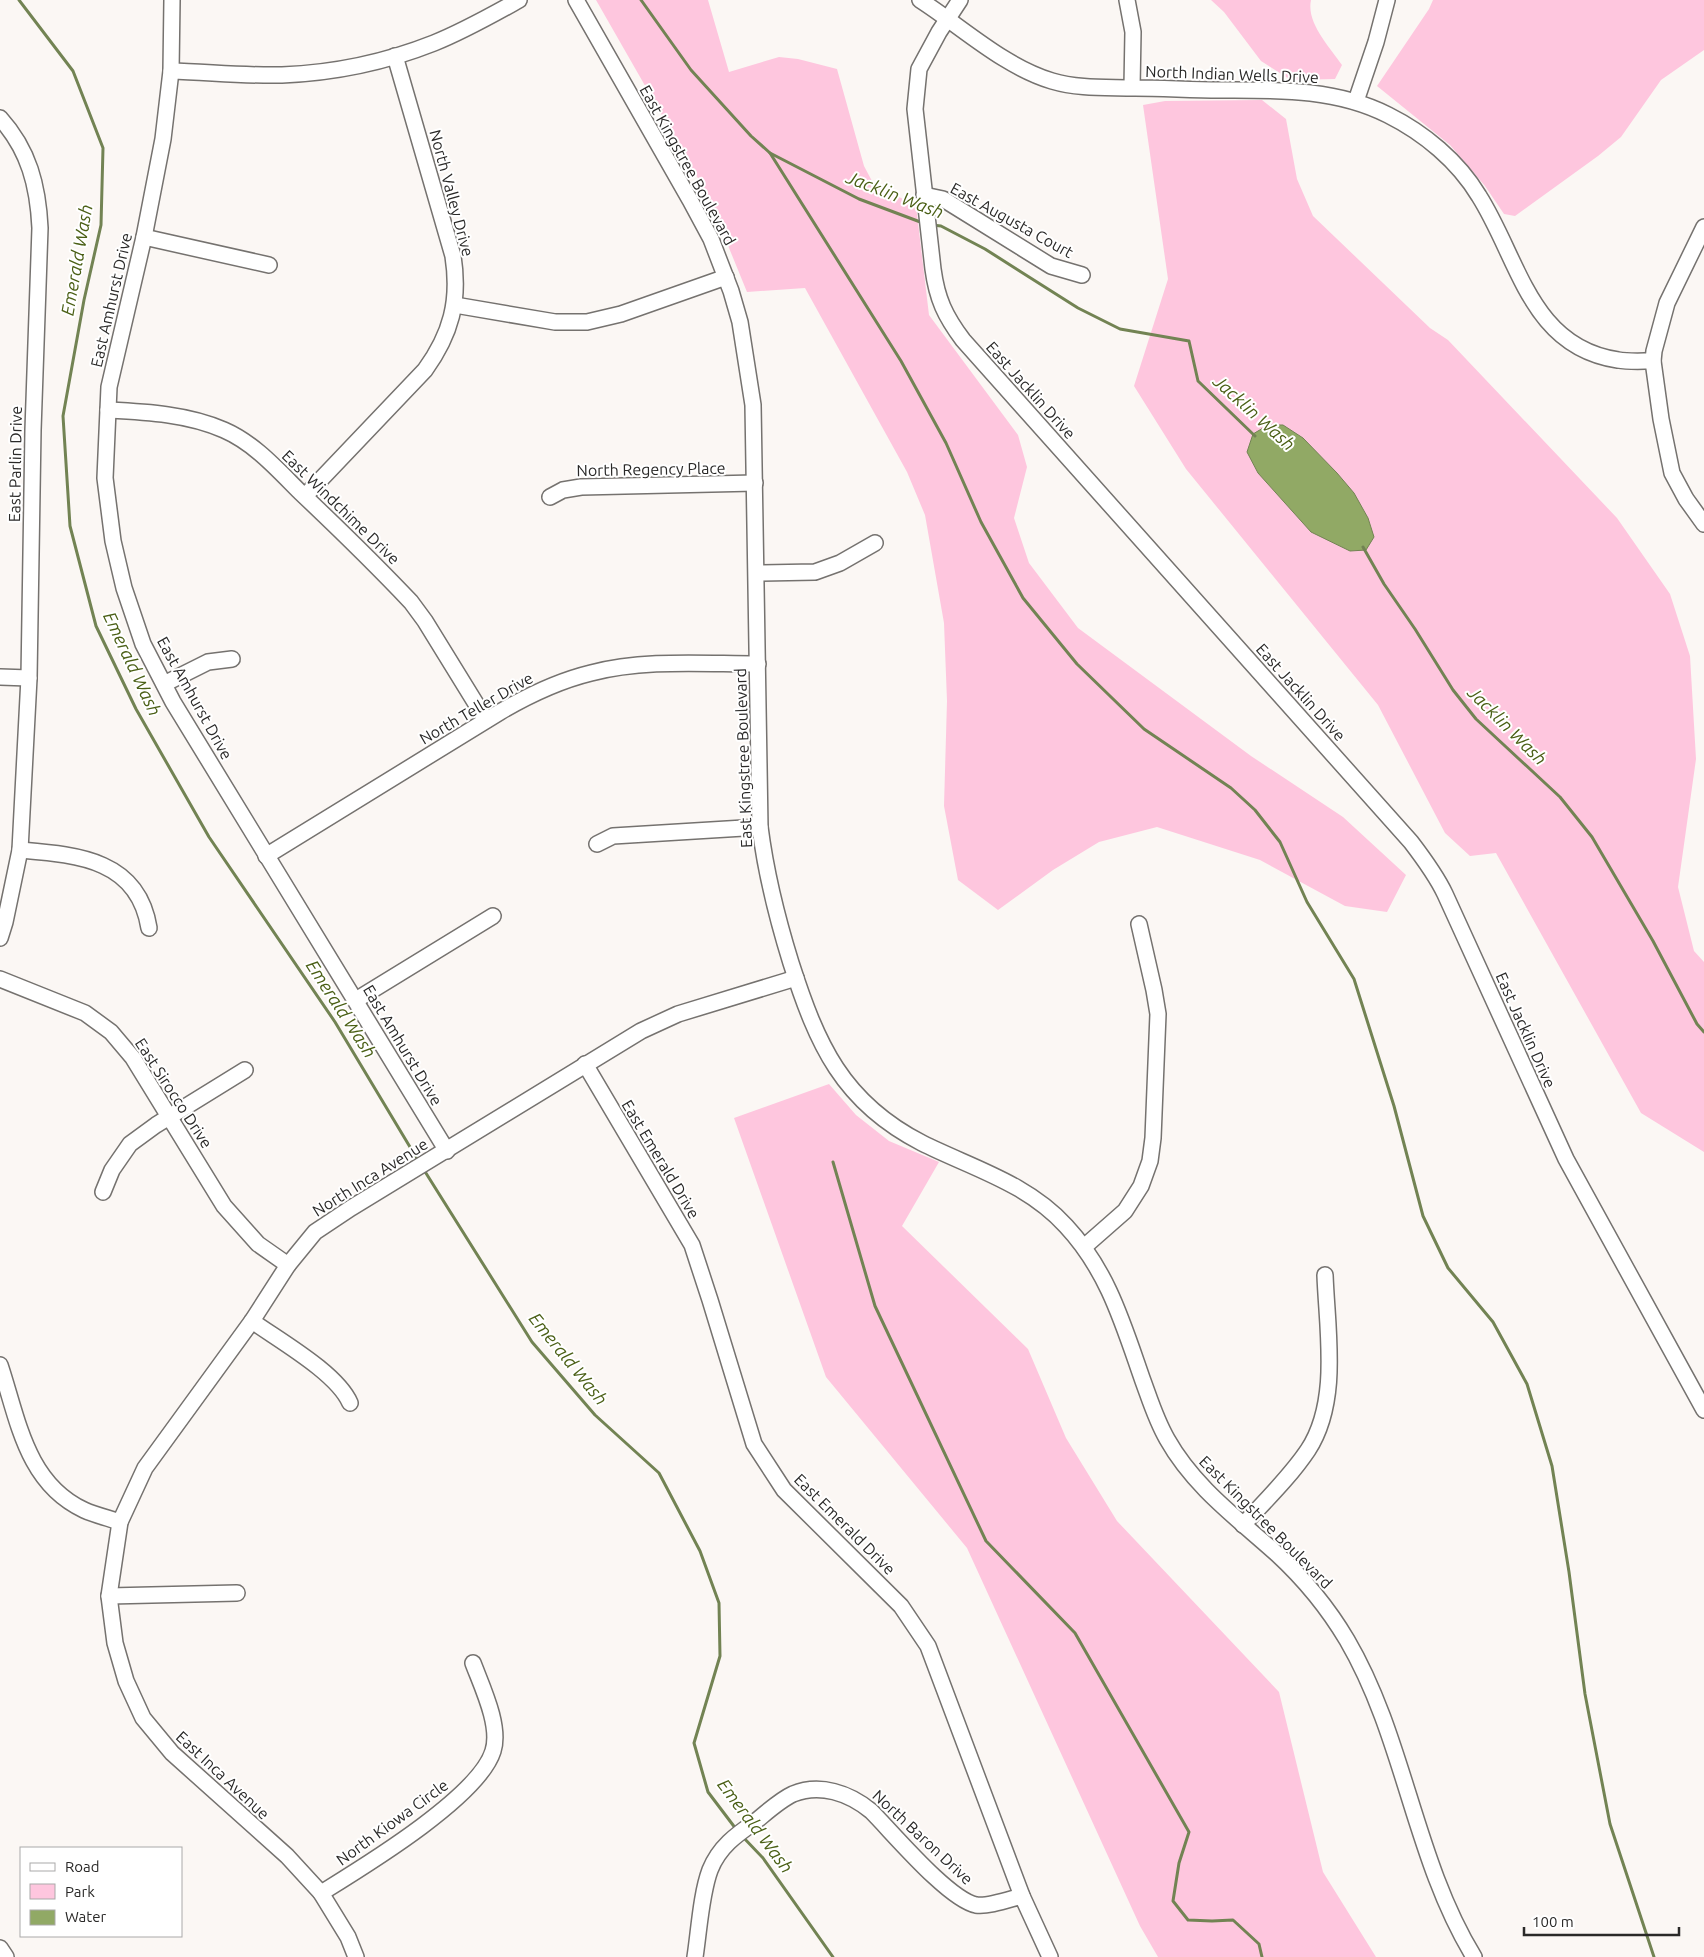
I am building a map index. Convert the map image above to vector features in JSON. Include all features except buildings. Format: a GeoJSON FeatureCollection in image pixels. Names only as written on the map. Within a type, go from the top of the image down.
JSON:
{"type":"FeatureCollection","features":[{"type":"Feature","properties":{"kind":"street","name":"East Amhurst Drive"},"geometry":{"type":"LineString","coordinates":[[172,0],[171,71],[164,139],[110,387],[105,478],[113,541],[134,620],[147,652],[164,684],[266,856],[447,1151]]}},
{"type":"Feature","properties":{"kind":"street"},"geometry":{"type":"LineString","coordinates":[[171,71],[283,75],[344,68],[395,56],[434,43],[456,34],[520,0]]}},
{"type":"Feature","properties":{"kind":"street","name":"East Kingstree Boulevard"},"geometry":{"type":"LineString","coordinates":[[576,0],[711,239],[726,277],[740,322],[753,405],[760,827],[770,890],[806,1011],[822,1046],[838,1071],[865,1102],[889,1122],[919,1141],[985,1170],[1030,1194],[1064,1223],[1084,1246],[1112,1295],[1153,1408],[1166,1437],[1195,1480],[1289,1566],[1314,1593],[1337,1624],[1354,1652],[1378,1704],[1443,1898],[1459,1932],[1474,1957]]}},
{"type":"Feature","properties":{"kind":"street","name":"North Indian Wells Drive"},"geometry":{"type":"LineString","coordinates":[[920,0],[1003,58],[1052,81],[1089,88],[1284,91],[1336,96],[1356,101],[1389,115],[1419,133],[1467,178],[1489,212],[1536,308],[1557,332],[1569,341],[1598,355],[1618,360],[1653,361]]}},
{"type":"Feature","properties":{"kind":"street","name":"East Jacklin Drive"},"geometry":{"type":"LineString","coordinates":[[960,0],[919,69],[914,109],[936,289],[942,307],[959,335],[1406,836],[1437,879],[1566,1159],[1704,1410]]}},
{"type":"Feature","properties":{"kind":"street"},"geometry":{"type":"LineString","coordinates":[[1127,0],[1133,32],[1132,88]]}},
{"type":"Feature","properties":{"kind":"street"},"geometry":{"type":"LineString","coordinates":[[1356,101],[1376,42],[1387,0]]}},
{"type":"Feature","properties":{"kind":"street","name":"North Valley Drive"},"geometry":{"type":"LineString","coordinates":[[305,496],[425,370],[435,356],[442,341],[455,305],[456,272],[453,256],[395,56]]}},
{"type":"Feature","properties":{"kind":"street","name":"East Parlin Drive"},"geometry":{"type":"LineString","coordinates":[[0,118],[18,140],[32,173],[38,199],[40,228],[28,678],[20,850],[6,922],[0,938]]}},
{"type":"Feature","properties":{"kind":"street","name":"East Augusta Court"},"geometry":{"type":"LineString","coordinates":[[924,195],[943,199],[1051,266],[1082,275]]}},
{"type":"Feature","properties":{"kind":"street"},"geometry":{"type":"LineString","coordinates":[[1704,226],[1667,303],[1656,342],[1653,361],[1661,419],[1672,473],[1686,499],[1704,524]]}},
{"type":"Feature","properties":{"kind":"street"},"geometry":{"type":"LineString","coordinates":[[144,237],[268,265]]}},
{"type":"Feature","properties":{"kind":"street"},"geometry":{"type":"LineString","coordinates":[[455,305],[555,322],[587,322],[621,314],[726,277]]}},
{"type":"Feature","properties":{"kind":"street","name":"East Windchime Drive"},"geometry":{"type":"LineString","coordinates":[[108,410],[182,417],[204,422],[225,430],[259,452],[411,602],[425,621],[486,720]]}},
{"type":"Feature","properties":{"kind":"street","name":"North Regency Place"},"geometry":{"type":"LineString","coordinates":[[550,497],[563,490],[581,487],[755,484]]}},
{"type":"Feature","properties":{"kind":"street"},"geometry":{"type":"LineString","coordinates":[[757,572],[815,572],[840,562],[875,543]]}},
{"type":"Feature","properties":{"kind":"street"},"geometry":{"type":"LineString","coordinates":[[164,684],[208,662],[232,659]]}},
{"type":"Feature","properties":{"kind":"street","name":"North Teller Drive"},"geometry":{"type":"LineString","coordinates":[[266,856],[486,720],[538,691],[592,672],[641,665],[758,664]]}},
{"type":"Feature","properties":{"kind":"street"},"geometry":{"type":"LineString","coordinates":[[0,677],[28,678]]}},
{"type":"Feature","properties":{"kind":"street"},"geometry":{"type":"LineString","coordinates":[[598,844],[614,836],[760,827]]}},
{"type":"Feature","properties":{"kind":"street"},"geometry":{"type":"LineString","coordinates":[[20,850],[90,859],[113,870],[134,888],[147,914],[149,928]]}},
{"type":"Feature","properties":{"kind":"street"},"geometry":{"type":"LineString","coordinates":[[356,1000],[494,916]]}},
{"type":"Feature","properties":{"kind":"street"},"geometry":{"type":"LineString","coordinates":[[1084,1246],[1125,1211],[1141,1186],[1150,1161],[1153,1138],[1158,1014],[1139,924]]}},
{"type":"Feature","properties":{"kind":"street","name":"North Inca Avenue"},"geometry":{"type":"LineString","coordinates":[[109,1596],[120,1522],[145,1468],[252,1321],[288,1266],[316,1232],[641,1031],[678,1014],[796,978]]}},
{"type":"Feature","properties":{"kind":"street","name":"East Sirocco Drive"},"geometry":{"type":"LineString","coordinates":[[0,979],[85,1013],[111,1032],[133,1058],[224,1206],[238,1224],[258,1244],[288,1266]]}},
{"type":"Feature","properties":{"kind":"street","name":"East Emerald Drive"},"geometry":{"type":"LineString","coordinates":[[585,1064],[692,1245],[754,1444],[784,1490],[901,1606],[928,1646],[1022,1896],[1050,1957]]}},
{"type":"Feature","properties":{"kind":"street"},"geometry":{"type":"LineString","coordinates":[[103,1192],[112,1170],[130,1144],[169,1116],[245,1070]]}},
{"type":"Feature","properties":{"kind":"street"},"geometry":{"type":"LineString","coordinates":[[1243,1525],[1308,1450],[1321,1420],[1326,1404],[1330,1376],[1325,1275]]}},
{"type":"Feature","properties":{"kind":"street"},"geometry":{"type":"LineString","coordinates":[[252,1321],[332,1379],[346,1394],[350,1403]]}},
{"type":"Feature","properties":{"kind":"street"},"geometry":{"type":"LineString","coordinates":[[0,1365],[28,1452],[36,1469],[52,1487],[84,1510],[120,1522]]}},
{"type":"Feature","properties":{"kind":"street"},"geometry":{"type":"LineString","coordinates":[[109,1596],[237,1593]]}},
{"type":"Feature","properties":{"kind":"street","name":"East Inca Avenue"},"geometry":{"type":"LineString","coordinates":[[109,1596],[115,1643],[126,1681],[143,1718],[172,1753],[286,1856],[321,1893],[348,1937],[356,1957]]}},
{"type":"Feature","properties":{"kind":"street","name":"North Kiowa Circle"},"geometry":{"type":"LineString","coordinates":[[321,1893],[392,1847],[460,1795],[486,1768],[494,1750],[494,1732],[486,1696],[473,1663]]}},
{"type":"Feature","properties":{"kind":"street","name":"North Baron Drive"},"geometry":{"type":"LineString","coordinates":[[695,1957],[709,1872],[717,1855],[726,1843],[739,1833],[791,1795],[805,1790],[844,1793],[858,1800],[871,1811],[941,1884],[960,1899],[978,1905],[1022,1896]]}},
{"type":"Feature","properties":{"kind":"street"},"geometry":{"type":"LineString","coordinates":[[0,1948],[6,1957]]}},
{"type":"Feature","properties":{"kind":"green space"},"geometry":{"type":"Polygon","coordinates":[[[596,0],[708,0],[729,72],[779,57],[798,59],[837,69],[864,166],[873,183],[916,206],[929,315],[1018,435],[1027,467],[1014,518],[1029,563],[1078,628],[1251,756],[1343,817],[1406,875],[1387,912],[1345,906],[1260,860],[1157,827],[1099,842],[1053,870],[998,910],[958,880],[944,806],[947,701],[944,623],[925,515],[907,472],[805,288],[747,292],[707,194],[596,0]]]}},
{"type":"Feature","properties":{"kind":"green space"},"geometry":{"type":"Polygon","coordinates":[[[1211,0],[1311,0],[1310,9],[1315,26],[1342,65],[1335,79],[1291,80],[1261,61],[1224,12],[1211,0]]]}},
{"type":"Feature","properties":{"kind":"green space"},"geometry":{"type":"Polygon","coordinates":[[[1433,0],[1704,0],[1704,50],[1661,80],[1621,137],[1598,156],[1515,216],[1504,214],[1485,186],[1450,145],[1377,86],[1429,9],[1433,0]]]}},
{"type":"Feature","properties":{"kind":"green space"},"geometry":{"type":"Polygon","coordinates":[[[1262,100],[1286,119],[1297,179],[1313,216],[1430,328],[1448,340],[1617,518],[1670,594],[1690,656],[1696,759],[1678,887],[1694,951],[1704,962],[1704,1152],[1641,1113],[1496,853],[1470,856],[1445,833],[1378,705],[1186,469],[1134,386],[1168,279],[1143,105],[1165,101],[1262,100]]]}},
{"type":"Feature","properties":{"kind":"green space"},"geometry":{"type":"Polygon","coordinates":[[[829,1084],[856,1115],[889,1141],[939,1162],[902,1226],[1028,1349],[1066,1438],[1117,1521],[1279,1692],[1323,1872],[1376,1957],[1158,1957],[1140,1926],[967,1548],[826,1377],[734,1118],[829,1084]]]}},
{"type":"Feature","properties":{"kind":"water"},"geometry":{"type":"Polygon","coordinates":[[[1268,425],[1283,425],[1303,438],[1354,493],[1368,518],[1374,537],[1366,550],[1350,551],[1311,532],[1258,473],[1247,452],[1253,434],[1268,425]]]}},
{"type":"Feature","properties":{"kind":"waterway","name":"Emerald Wash"},"geometry":{"type":"LineString","coordinates":[[19,0],[73,71],[103,148],[101,225],[84,300],[63,416],[70,526],[96,626],[136,709],[209,837],[335,1022],[419,1162]]}},
{"type":"Feature","properties":{"kind":"waterway","name":"Jacklin Wash"},"geometry":{"type":"LineString","coordinates":[[641,0],[691,70],[751,136],[770,153],[859,199],[923,223]]}},
{"type":"Feature","properties":{"kind":"waterway"},"geometry":{"type":"LineString","coordinates":[[770,153],[901,361],[946,443],[981,522],[1023,598],[1077,664],[1144,729],[1231,788],[1255,810],[1280,842],[1307,902],[1354,979],[1394,1106],[1423,1216],[1448,1268],[1493,1322],[1527,1384],[1552,1466],[1569,1572],[1585,1694],[1610,1824],[1654,1957]]}},
{"type":"Feature","properties":{"kind":"waterway","name":"Jacklin Wash"},"geometry":{"type":"LineString","coordinates":[[932,225],[941,226],[985,249],[1078,308],[1120,329],[1189,341],[1198,381],[1255,436]]}},
{"type":"Feature","properties":{"kind":"waterway","name":"Jacklin Wash"},"geometry":{"type":"LineString","coordinates":[[1363,547],[1384,584],[1453,690],[1476,719],[1560,797],[1592,837],[1653,941],[1697,1024],[1704,1032]]}},
{"type":"Feature","properties":{"kind":"waterway"},"geometry":{"type":"LineString","coordinates":[[833,1162],[875,1306],[986,1541],[1075,1633],[1189,1832],[1179,1863],[1173,1901],[1188,1920],[1233,1920],[1259,1944],[1262,1957]]}},
{"type":"Feature","properties":{"kind":"waterway","name":"Emerald Wash"},"geometry":{"type":"LineString","coordinates":[[424,1170],[532,1342],[595,1415],[659,1473],[700,1551],[719,1603],[720,1656],[694,1743],[708,1792],[736,1829]]}},
{"type":"Feature","properties":{"kind":"waterway","name":"Emerald Wash"},"geometry":{"type":"LineString","coordinates":[[742,1836],[763,1858],[833,1957]]}}]}
